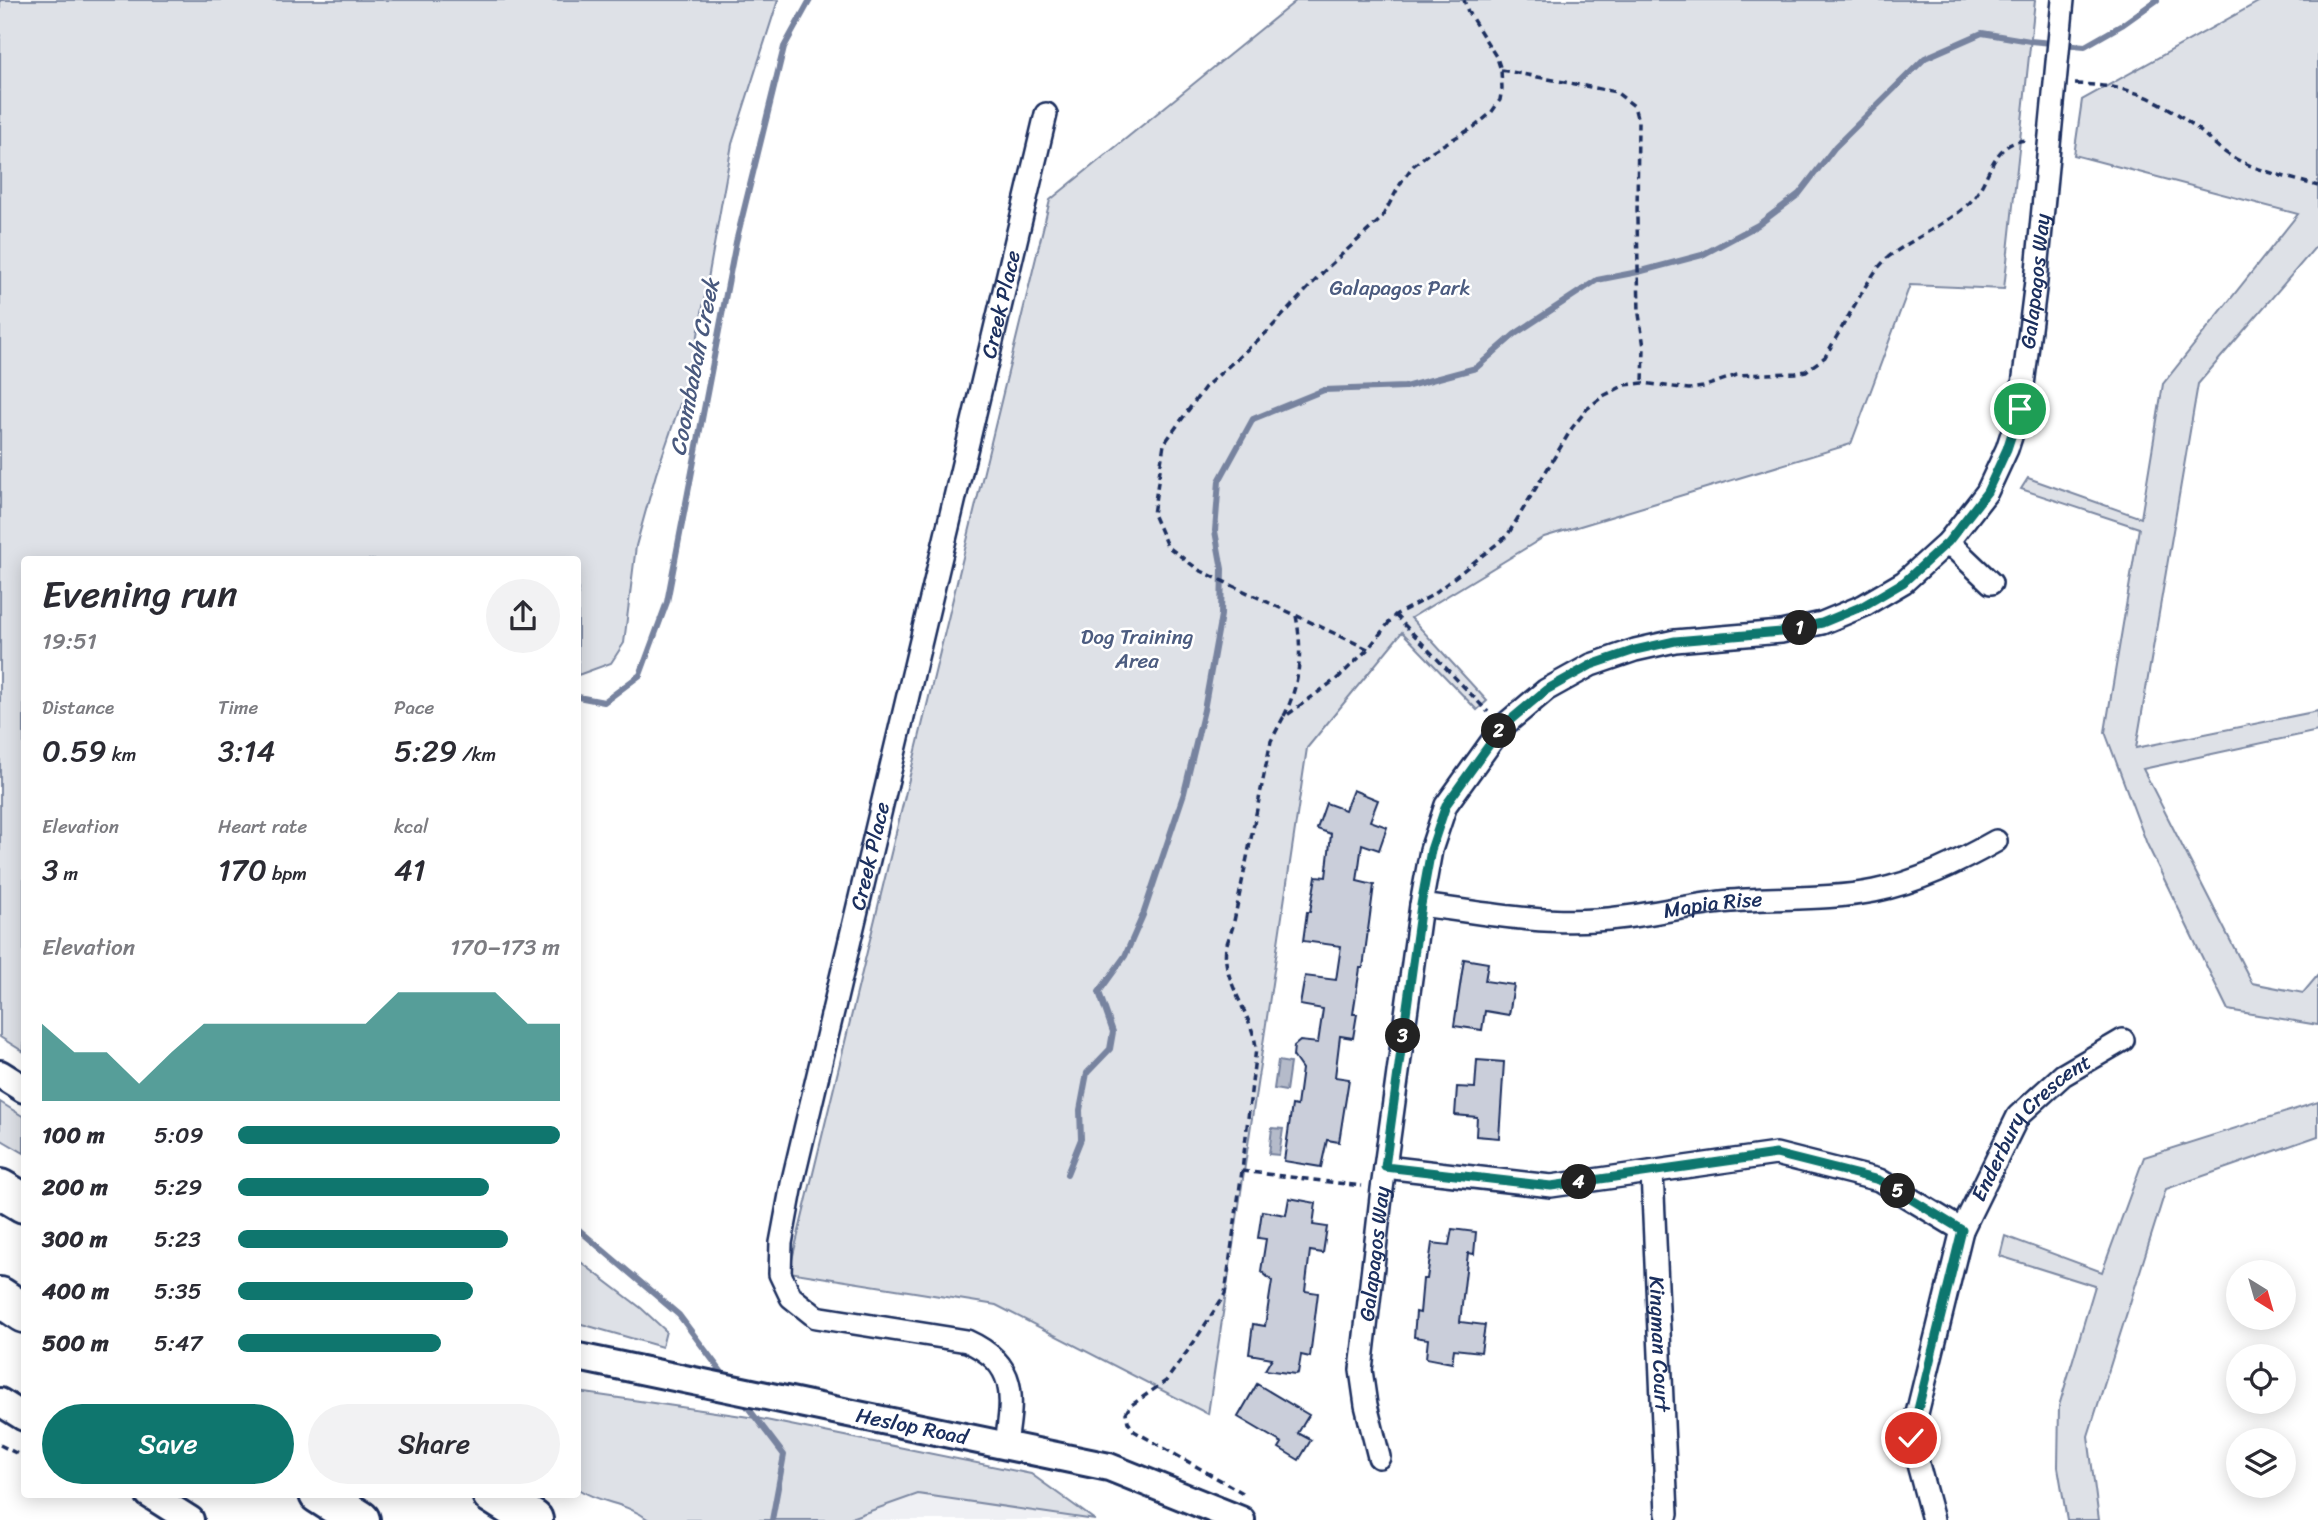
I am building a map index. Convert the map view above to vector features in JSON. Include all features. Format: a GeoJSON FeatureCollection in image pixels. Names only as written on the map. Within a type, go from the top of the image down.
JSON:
{"type":"FeatureCollection","features":[{"type":"Feature","properties":{"kind":"highway"},"geometry":{"type":"LineString","coordinates":[[0,1189],[21,1201]]}},
{"type":"Feature","properties":{"kind":"highway"},"geometry":{"type":"LineString","coordinates":[[0,1297],[21,1310]]}},
{"type":"Feature","properties":{"kind":"highway"},"geometry":{"type":"LineString","coordinates":[[325,1498],[360,1520]]}},
{"type":"Feature","properties":{"kind":"street","name":"Galapagos Way"},"geometry":{"type":"LineString","coordinates":[[1379,1457],[1366,1405],[1361,1370],[1382,1189],[1421,905],[1431,850],[1446,805],[1502,727],[1546,690],[1591,665],[1635,650],[1675,641],[1781,632],[1822,623],[1863,606],[1904,582],[1948,542],[1987,492],[2007,449],[2020,409],[2036,281],[2062,7]]}},
{"type":"Feature","properties":{"kind":"street","name":"Creek Place"},"geometry":{"type":"LineString","coordinates":[[1006,1444],[1009,1381],[999,1363],[985,1349],[967,1341],[816,1317],[791,1297],[780,1274],[781,1243],[792,1184],[1046,114]]}},
{"type":"Feature","properties":{"kind":"street"},"geometry":{"type":"LineString","coordinates":[[1948,542],[1991,583]]}},
{"type":"Feature","properties":{"kind":"street","name":"Mapia Rise"},"geometry":{"type":"LineString","coordinates":[[1421,905],[1559,922],[1598,920],[1700,904],[1832,896],[1908,883],[1954,865],[1996,841]]}},
{"type":"Feature","properties":{"kind":"street","name":"Enderbury Crescent"},"geometry":{"type":"LineString","coordinates":[[1933,1520],[1911,1438],[1962,1230],[2018,1116],[2063,1075],[2123,1040]]}},
{"type":"Feature","properties":{"kind":"street"},"geometry":{"type":"LineString","coordinates":[[0,1074],[21,1087]]}},
{"type":"Feature","properties":{"kind":"street"},"geometry":{"type":"LineString","coordinates":[[1385,1167],[1551,1186],[1776,1154],[1879,1180],[1962,1230]]}},
{"type":"Feature","properties":{"kind":"street","name":"Kingman Court"},"geometry":{"type":"LineString","coordinates":[[1652,1172],[1667,1514]]}},
{"type":"Feature","properties":{"kind":"street","name":"Heslop Road"},"geometry":{"type":"LineString","coordinates":[[581,1358],[1109,1467],[1241,1520]]}},
{"type":"Feature","properties":{"kind":"street"},"geometry":{"type":"LineString","coordinates":[[0,1402],[21,1415]]}},
{"type":"Feature","properties":{"kind":"street"},"geometry":{"type":"LineString","coordinates":[[155,1498],[190,1520]]}},
{"type":"Feature","properties":{"kind":"path"},"geometry":{"type":"LineString","coordinates":[[1368,649],[1199,570],[1167,546],[1153,514],[1164,444],[1205,387],[1267,332],[1327,268],[1381,219],[1413,166],[1429,153],[1474,127],[1491,113],[1500,100],[1501,70],[1464,0]]}},
{"type":"Feature","properties":{"kind":"path"},"geometry":{"type":"LineString","coordinates":[[1501,70],[1616,92],[1634,106],[1638,121],[1637,258],[1639,314],[1644,347],[1643,383]]}},
{"type":"Feature","properties":{"kind":"path"},"geometry":{"type":"LineString","coordinates":[[2075,85],[2123,88],[2146,96],[2178,113],[2220,149],[2236,159],[2318,186]]}},
{"type":"Feature","properties":{"kind":"path"},"geometry":{"type":"LineString","coordinates":[[1395,615],[1502,727]]}},
{"type":"Feature","properties":{"kind":"path"},"geometry":{"type":"LineString","coordinates":[[1283,718],[1292,701],[1297,681],[1301,640],[1296,616]]}},
{"type":"Feature","properties":{"kind":"path"},"geometry":{"type":"LineString","coordinates":[[1242,1171],[1382,1189]]}},
{"type":"Feature","properties":{"kind":"path"},"geometry":{"type":"LineString","coordinates":[[0,1445],[21,1456]]}},
{"type":"Feature","properties":{"kind":"shaded area"},"geometry":{"type":"Polygon","coordinates":[[[918,1494],[1095,1519],[1096,1520],[845,1520],[918,1494]]]}},
{"type":"Feature","properties":{"kind":"green space"},"geometry":{"type":"Polygon","coordinates":[[[0,0],[778,0],[732,144],[692,369],[656,474],[636,546],[624,643],[611,663],[581,674],[581,556],[21,556],[21,1050],[0,1037],[0,0]]]}},
{"type":"Feature","properties":{"kind":"green space","name":"Galapagos Park"},"geometry":{"type":"Polygon","coordinates":[[[1297,0],[2035,0],[2004,289],[1910,285],[1851,444],[1544,537],[1411,618],[1487,701],[1477,710],[1402,632],[1307,748],[1208,1414],[996,1305],[789,1272],[1050,200],[1297,0]]]}},
{"type":"Feature","properties":{"kind":"green space"},"geometry":{"type":"Polygon","coordinates":[[[2262,0],[2318,0],[2318,244],[2198,384],[2136,748],[2318,711],[2318,731],[2143,769],[2252,983],[2303,993],[2318,975],[2318,1025],[2228,1010],[2147,844],[2105,732],[2139,528],[2021,489],[2028,478],[2141,518],[2163,384],[2298,214],[2074,155],[2082,100],[2262,0]]]}},
{"type":"Feature","properties":{"kind":"green space"},"geometry":{"type":"Polygon","coordinates":[[[0,1102],[21,1115],[21,1151],[0,1139],[0,1102]]]}},
{"type":"Feature","properties":{"kind":"green space"},"geometry":{"type":"Polygon","coordinates":[[[2318,1102],[2318,1136],[2166,1189],[2088,1436],[2099,1520],[2067,1520],[2058,1467],[2059,1406],[2095,1286],[2000,1256],[2005,1236],[2102,1272],[2144,1157],[2318,1102]]]}},
{"type":"Feature","properties":{"kind":"green space"},"geometry":{"type":"Polygon","coordinates":[[[581,1262],[641,1308],[666,1331],[662,1347],[581,1324],[581,1262]]]}},
{"type":"Feature","properties":{"kind":"green space"},"geometry":{"type":"Polygon","coordinates":[[[581,1392],[756,1418],[1031,1474],[1095,1520],[918,1494],[845,1520],[649,1520],[631,1510],[581,1491],[581,1392]]]}},
{"type":"Feature","properties":{"kind":"water"},"geometry":{"type":"Polygon","coordinates":[[[1278,1061],[1290,1063],[1286,1091],[1274,1089],[1278,1061]]]}},
{"type":"Feature","properties":{"kind":"water"},"geometry":{"type":"Polygon","coordinates":[[[1272,1128],[1283,1129],[1279,1155],[1269,1154],[1272,1128]]]}},
{"type":"Feature","properties":{"kind":"building"},"geometry":{"type":"Polygon","coordinates":[[[1353,790],[1378,800],[1370,821],[1387,827],[1379,850],[1362,844],[1357,881],[1374,885],[1363,968],[1360,968],[1353,1014],[1357,1014],[1353,1038],[1340,1036],[1335,1077],[1349,1079],[1339,1142],[1327,1140],[1321,1167],[1284,1161],[1292,1105],[1297,1106],[1302,1069],[1293,1056],[1294,1046],[1300,1041],[1318,1043],[1323,1009],[1300,1005],[1305,976],[1336,980],[1341,946],[1303,941],[1316,876],[1326,877],[1331,834],[1317,829],[1326,803],[1345,810],[1353,790]]]}},
{"type":"Feature","properties":{"kind":"building"},"geometry":{"type":"Polygon","coordinates":[[[1464,959],[1488,963],[1485,981],[1514,985],[1509,1015],[1485,1011],[1482,1030],[1454,1026],[1464,959]]]}},
{"type":"Feature","properties":{"kind":"building"},"geometry":{"type":"Polygon","coordinates":[[[1477,1060],[1504,1062],[1499,1138],[1476,1136],[1477,1117],[1455,1115],[1457,1087],[1475,1088],[1477,1060]]]}},
{"type":"Feature","properties":{"kind":"building"},"geometry":{"type":"Polygon","coordinates":[[[1289,1198],[1316,1203],[1313,1225],[1327,1227],[1323,1253],[1310,1251],[1305,1291],[1318,1293],[1310,1357],[1301,1355],[1298,1373],[1295,1374],[1265,1370],[1272,1358],[1249,1354],[1253,1324],[1265,1326],[1272,1281],[1261,1271],[1266,1239],[1258,1238],[1262,1211],[1286,1215],[1289,1198]]]}},
{"type":"Feature","properties":{"kind":"building"},"geometry":{"type":"Polygon","coordinates":[[[1452,1229],[1476,1232],[1474,1254],[1468,1253],[1460,1322],[1485,1325],[1481,1352],[1454,1349],[1452,1363],[1426,1358],[1428,1339],[1414,1337],[1416,1312],[1420,1313],[1423,1279],[1427,1279],[1432,1243],[1449,1245],[1452,1229]]]}},
{"type":"Feature","properties":{"kind":"building"},"geometry":{"type":"Polygon","coordinates":[[[1257,1384],[1309,1415],[1298,1433],[1311,1440],[1299,1460],[1279,1448],[1282,1443],[1238,1417],[1257,1384]]]}},
{"type":"Feature","properties":{"kind":"waterway","name":"Coombabah Creek"},"geometry":{"type":"LineString","coordinates":[[581,698],[604,702],[640,675],[667,602],[736,242],[784,47],[810,0]]}},
{"type":"Feature","properties":{"kind":"waterway"},"geometry":{"type":"LineString","coordinates":[[1067,1174],[1081,1139],[1080,1110],[1087,1073],[1110,1049],[1113,1032],[1099,992],[1125,956],[1143,915],[1184,793],[1204,710],[1221,615],[1222,569],[1215,531],[1219,481],[1253,419],[1324,390],[1405,387],[1476,368],[1515,334],[1597,280],[1702,255],[1758,225],[1799,194],[1835,147],[1925,58],[1982,33],[2085,46],[2122,25],[2157,0]]}},
{"type":"Feature","properties":{"kind":"waterway","name":"Coombabah Creek"},"geometry":{"type":"LineString","coordinates":[[581,1232],[679,1315],[726,1378]]}},
{"type":"Feature","properties":{"kind":"waterway","name":"Coombabah Creek"},"geometry":{"type":"LineString","coordinates":[[743,1401],[784,1455],[772,1520]]}},
{"type":"Feature","properties":{"kind":"route"},"geometry":{"type":"LineString","coordinates":[[1911,1438],[1962,1230],[1879,1180],[1776,1154],[1551,1186],[1385,1167],[1431,850],[1446,805],[1502,727],[1546,690],[1591,665],[1635,650],[1675,641],[1781,632],[1822,623],[1863,606],[1904,582],[1948,542],[1987,492],[2007,449],[2020,409]]}},
{"type":"Feature","properties":{"kind":"park label","name":"Dog Training Area"},"geometry":{"type":"Point","coordinates":[1137,649]}}]}
